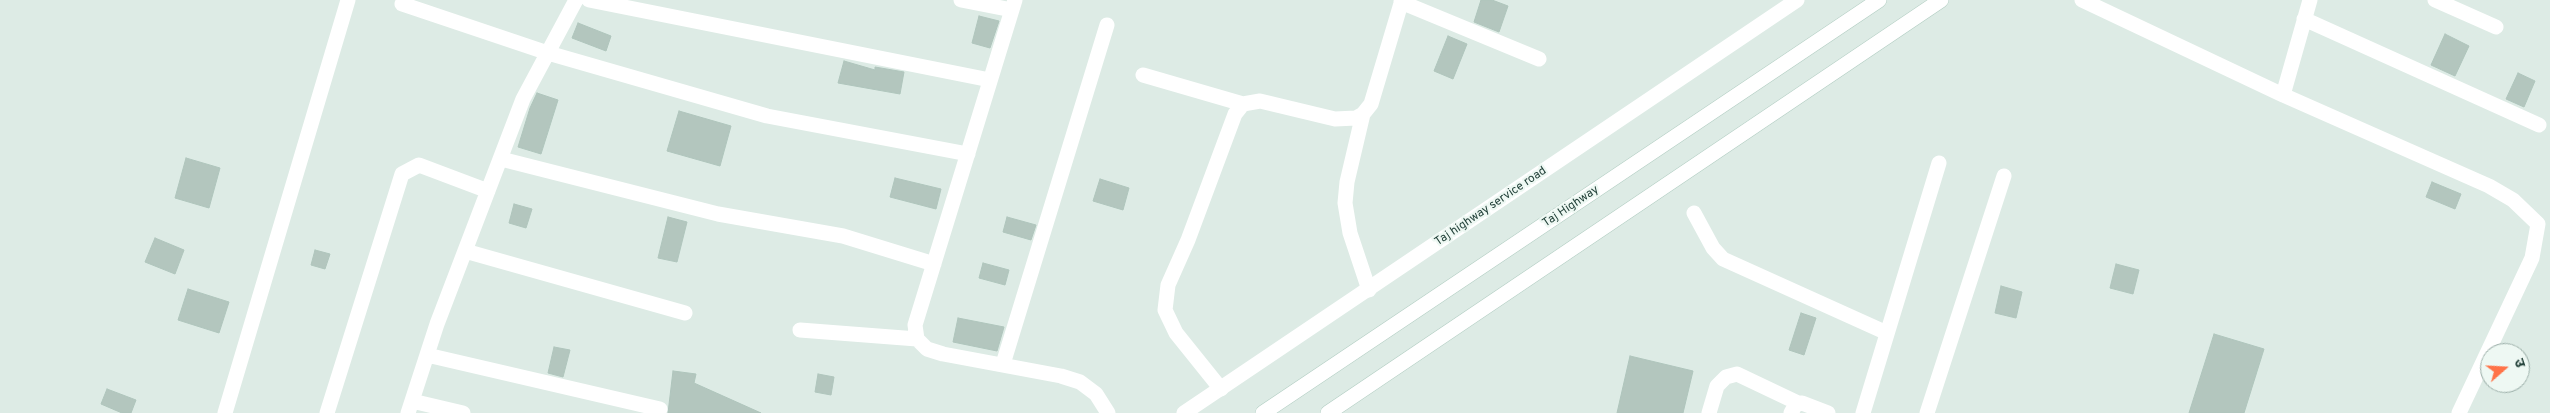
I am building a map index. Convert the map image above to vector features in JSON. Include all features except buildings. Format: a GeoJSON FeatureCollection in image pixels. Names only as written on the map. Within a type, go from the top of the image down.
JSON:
{"type":"FeatureCollection","features":[{"type":"Feature","properties":{"kind":"street"},"geometry":{"type":"LineString","coordinates":[[225,413],[348,0]]}},
{"type":"Feature","properties":{"kind":"street"},"geometry":{"type":"LineString","coordinates":[[463,413],[410,407],[427,354],[523,99],[576,0]]}},
{"type":"Feature","properties":{"kind":"street"},"geometry":{"type":"LineString","coordinates":[[589,0],[990,80]]}},
{"type":"Feature","properties":{"kind":"street"},"geometry":{"type":"LineString","coordinates":[[961,0],[1013,5],[915,325],[917,339],[927,349],[943,354],[1003,364],[1080,382],[1096,394],[1108,413]]}},
{"type":"Feature","properties":{"kind":"street","name":"Taj highway service road"},"geometry":{"type":"LineString","coordinates":[[1184,413],[1797,0]]}},
{"type":"Feature","properties":{"kind":"street","name":"Taj Highway"},"geometry":{"type":"LineString","coordinates":[[1263,413],[1879,0]]}},
{"type":"Feature","properties":{"kind":"street"},"geometry":{"type":"LineString","coordinates":[[1328,413],[1941,0]]}},
{"type":"Feature","properties":{"kind":"street"},"geometry":{"type":"LineString","coordinates":[[2082,0],[2283,95],[2489,186],[2513,200],[2544,226],[2532,258],[2459,413]]}},
{"type":"Feature","properties":{"kind":"street"},"geometry":{"type":"LineString","coordinates":[[2283,95],[2310,0]]}},
{"type":"Feature","properties":{"kind":"street"},"geometry":{"type":"LineString","coordinates":[[2435,0],[2496,27]]}},
{"type":"Feature","properties":{"kind":"street"},"geometry":{"type":"LineString","coordinates":[[1369,290],[1350,233],[1345,203],[1347,182],[1364,114],[1372,104],[1402,1],[1539,60]]}},
{"type":"Feature","properties":{"kind":"street"},"geometry":{"type":"LineString","coordinates":[[402,4],[548,54],[767,116],[968,154]]}},
{"type":"Feature","properties":{"kind":"street"},"geometry":{"type":"LineString","coordinates":[[2304,19],[2539,125]]}},
{"type":"Feature","properties":{"kind":"street"},"geometry":{"type":"LineString","coordinates":[[1003,364],[1107,25]]}},
{"type":"Feature","properties":{"kind":"street"},"geometry":{"type":"LineString","coordinates":[[1143,74],[1243,104],[1260,101],[1334,119],[1356,118],[1364,114]]}},
{"type":"Feature","properties":{"kind":"street"},"geometry":{"type":"LineString","coordinates":[[1221,389],[1176,333],[1165,310],[1168,285],[1188,240],[1235,114],[1243,104]]}},
{"type":"Feature","properties":{"kind":"street"},"geometry":{"type":"LineString","coordinates":[[500,159],[718,214],[844,236],[934,264]]}},
{"type":"Feature","properties":{"kind":"street"},"geometry":{"type":"LineString","coordinates":[[1863,413],[1939,163]]}},
{"type":"Feature","properties":{"kind":"street"},"geometry":{"type":"LineString","coordinates":[[327,413],[402,174],[420,165],[488,191]]}},
{"type":"Feature","properties":{"kind":"street"},"geometry":{"type":"LineString","coordinates":[[1927,413],[2004,176]]}},
{"type":"Feature","properties":{"kind":"street"},"geometry":{"type":"LineString","coordinates":[[1694,213],[1713,248],[1723,259],[1887,333]]}},
{"type":"Feature","properties":{"kind":"street"},"geometry":{"type":"LineString","coordinates":[[465,251],[685,312]]}},
{"type":"Feature","properties":{"kind":"street"},"geometry":{"type":"LineString","coordinates":[[800,330],[874,338],[917,339]]}},
{"type":"Feature","properties":{"kind":"street"},"geometry":{"type":"LineString","coordinates":[[427,354],[660,409]]}},
{"type":"Feature","properties":{"kind":"street"},"geometry":{"type":"LineString","coordinates":[[1709,413],[1717,386],[1726,377],[1737,374],[1794,408],[1809,404],[1828,413]]}}]}
